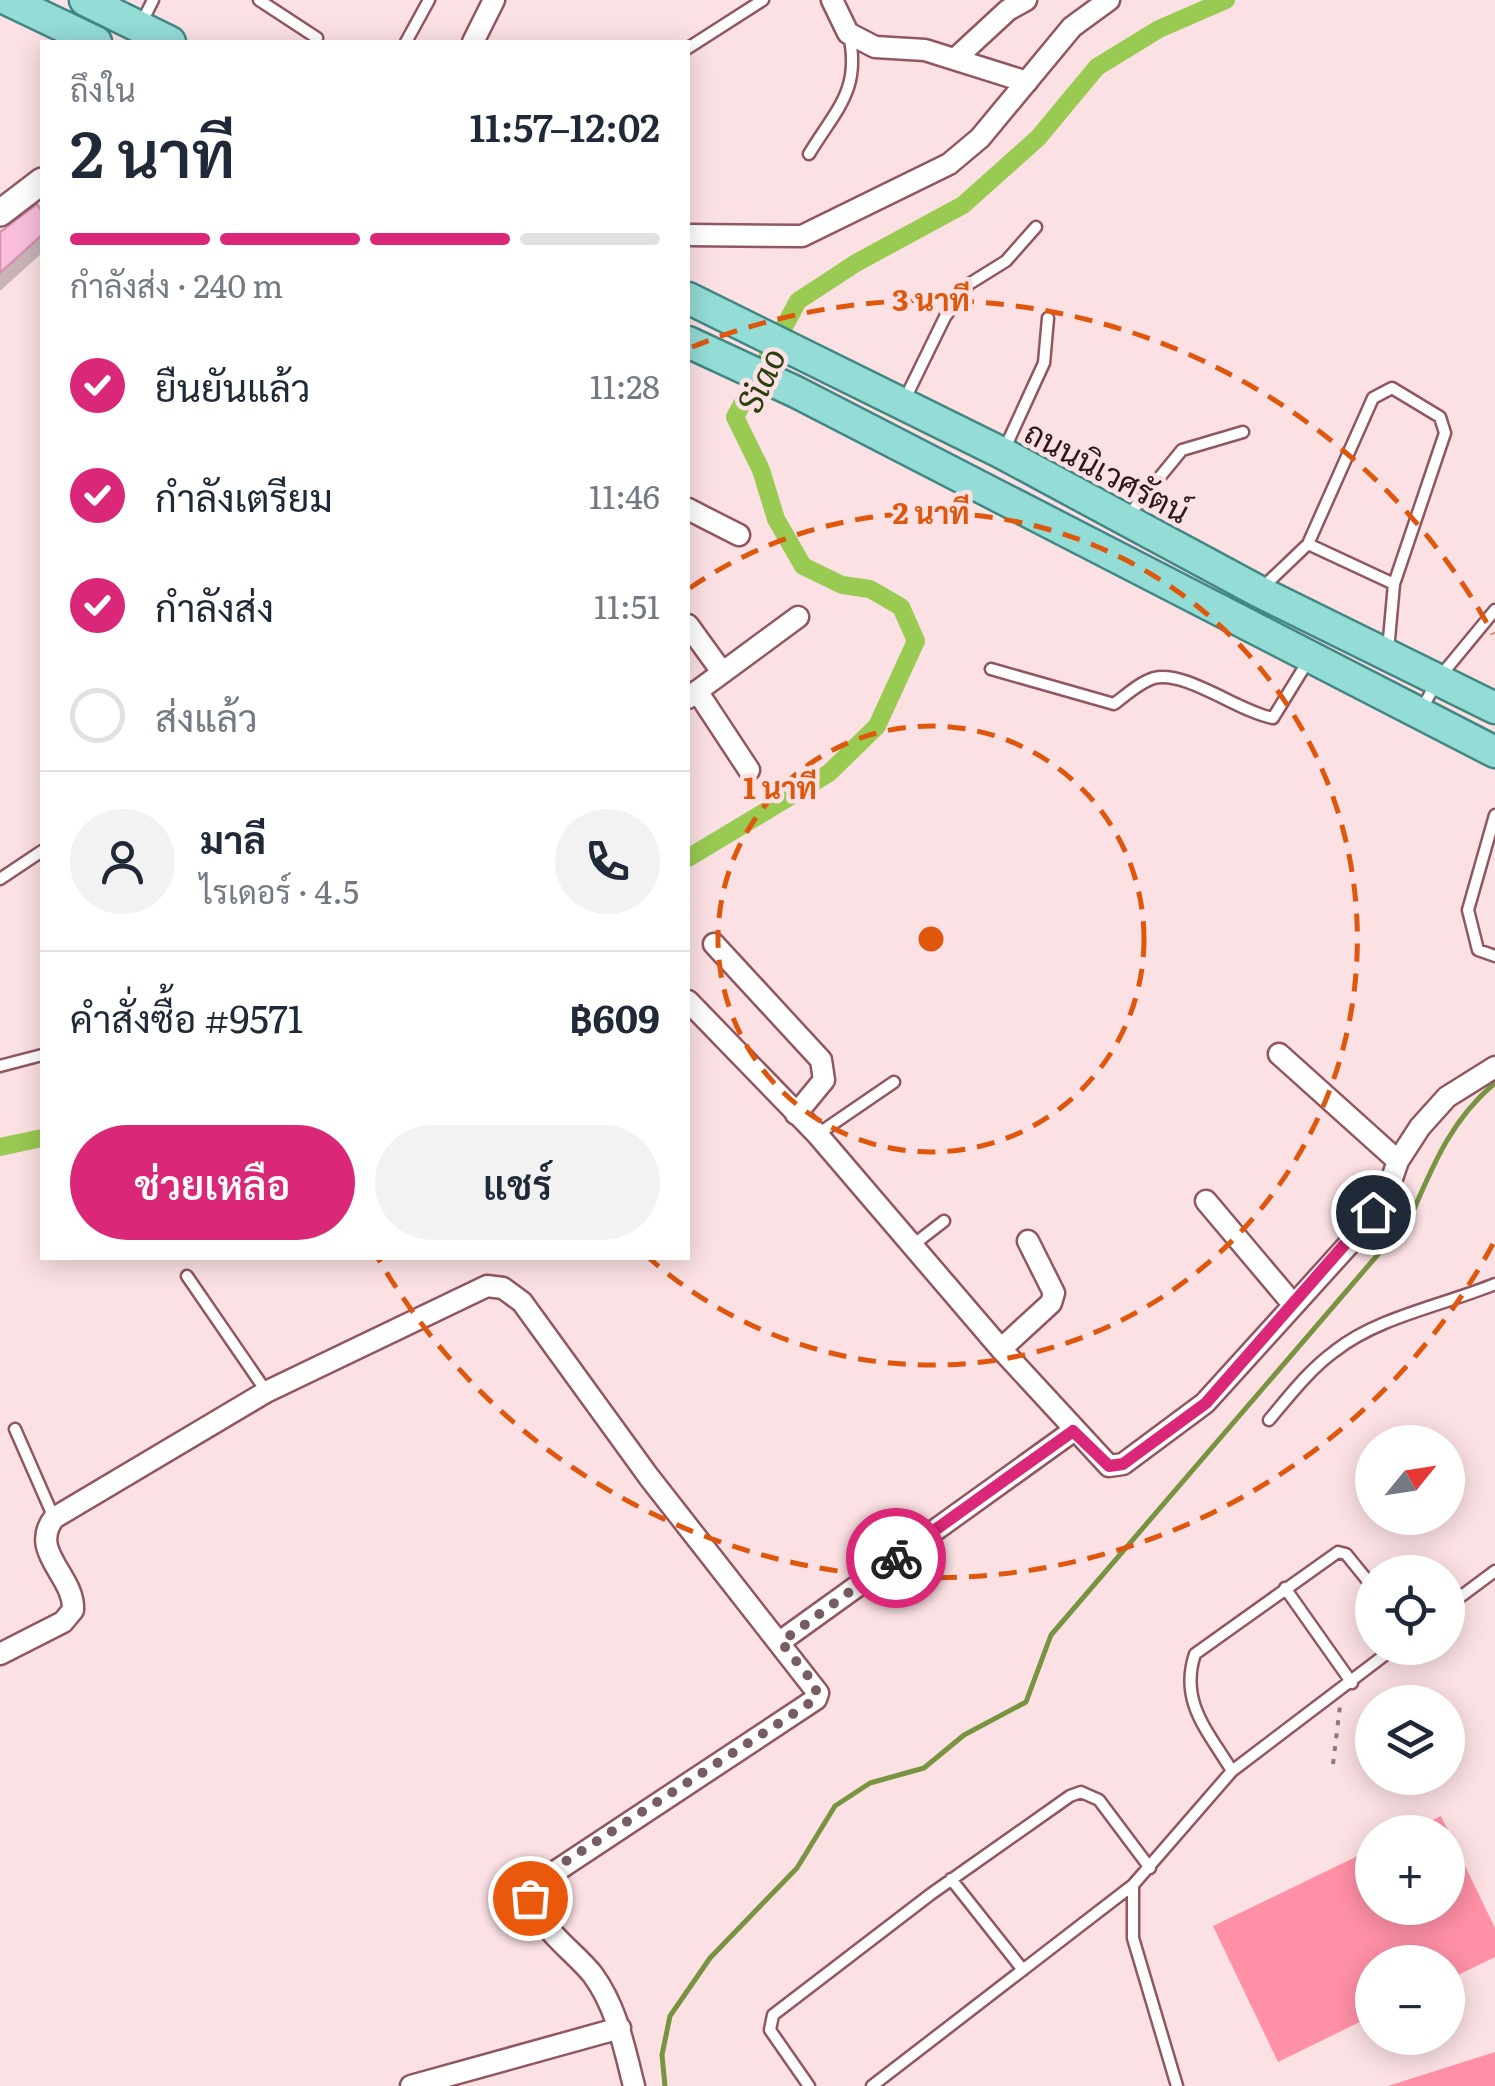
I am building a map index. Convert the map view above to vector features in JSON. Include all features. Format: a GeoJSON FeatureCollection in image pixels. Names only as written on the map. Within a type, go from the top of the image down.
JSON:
{"type":"FeatureCollection","features":[{"type":"Feature","properties":{"kind":"main road"},"geometry":{"type":"LineString","coordinates":[[8,0],[92,40]]}},
{"type":"Feature","properties":{"kind":"main road"},"geometry":{"type":"LineString","coordinates":[[85,0],[146,14],[168,40]]}},
{"type":"Feature","properties":{"kind":"main road","name":"ถนนนิเวศรัตน์"},"geometry":{"type":"LineString","coordinates":[[690,299],[1002,454],[1258,592],[1495,708]]}},
{"type":"Feature","properties":{"kind":"main road"},"geometry":{"type":"LineString","coordinates":[[690,343],[796,392],[1308,660],[1495,752]]}},
{"type":"Feature","properties":{"kind":"street"},"geometry":{"type":"LineString","coordinates":[[474,40],[494,0]]}},
{"type":"Feature","properties":{"kind":"street"},"geometry":{"type":"LineString","coordinates":[[832,0],[848,33],[875,47],[924,50],[1027,82]]}},
{"type":"Feature","properties":{"kind":"street"},"geometry":{"type":"LineString","coordinates":[[955,59],[1008,10],[1026,0]]}},
{"type":"Feature","properties":{"kind":"street"},"geometry":{"type":"LineString","coordinates":[[690,235],[802,236],[949,164],[980,138],[1072,27],[1108,0]]}},
{"type":"Feature","properties":{"kind":"street"},"geometry":{"type":"LineString","coordinates":[[0,212],[40,183]]}},
{"type":"Feature","properties":{"kind":"street"},"geometry":{"type":"LineString","coordinates":[[690,510],[738,536]]}},
{"type":"Feature","properties":{"kind":"street"},"geometry":{"type":"LineString","coordinates":[[749,770],[692,694],[798,618]]}},
{"type":"Feature","properties":{"kind":"street"},"geometry":{"type":"LineString","coordinates":[[690,628],[722,672]]}},
{"type":"Feature","properties":{"kind":"street"},"geometry":{"type":"LineString","coordinates":[[714,944],[821,1060],[824,1080],[796,1114]]}},
{"type":"Feature","properties":{"kind":"street"},"geometry":{"type":"LineString","coordinates":[[690,1003],[817,1134],[1073,1431],[1109,1466],[1123,1464],[1206,1403],[1292,1303],[1360,1232],[1387,1193],[1398,1162],[1420,1127],[1447,1098],[1495,1067]]}},
{"type":"Feature","properties":{"kind":"street"},"geometry":{"type":"LineString","coordinates":[[1279,1054],[1398,1162]]}},
{"type":"Feature","properties":{"kind":"street"},"geometry":{"type":"LineString","coordinates":[[1206,1201],[1292,1303]]}},
{"type":"Feature","properties":{"kind":"street"},"geometry":{"type":"LineString","coordinates":[[1001,1349],[1051,1302],[1054,1294],[1028,1240]]}},
{"type":"Feature","properties":{"kind":"street"},"geometry":{"type":"LineString","coordinates":[[0,1654],[64,1622],[73,1610],[70,1592],[45,1545],[44,1536],[54,1518],[266,1392],[487,1286],[503,1288],[522,1302],[649,1477],[816,1686],[816,1699],[532,1887],[536,1912],[592,1975],[620,2028],[634,2086]]}},
{"type":"Feature","properties":{"kind":"street"},"geometry":{"type":"LineString","coordinates":[[781,1642],[1073,1431]]}},
{"type":"Feature","properties":{"kind":"street"},"geometry":{"type":"LineString","coordinates":[[411,2086],[620,2028]]}},
{"type":"Feature","properties":{"kind":"lane"},"geometry":{"type":"LineString","coordinates":[[259,0],[316,40]]}},
{"type":"Feature","properties":{"kind":"lane"},"geometry":{"type":"LineString","coordinates":[[407,40],[430,0]]}},
{"type":"Feature","properties":{"kind":"lane"},"geometry":{"type":"LineString","coordinates":[[690,47],[763,0]]}},
{"type":"Feature","properties":{"kind":"lane"},"geometry":{"type":"LineString","coordinates":[[809,154],[850,87],[856,65],[848,33]]}},
{"type":"Feature","properties":{"kind":"lane"},"geometry":{"type":"LineString","coordinates":[[902,404],[945,317],[969,284],[1006,261],[1036,227]]}},
{"type":"Feature","properties":{"kind":"lane"},"geometry":{"type":"LineString","coordinates":[[1002,454],[1044,363],[1048,318]]}},
{"type":"Feature","properties":{"kind":"lane"},"geometry":{"type":"LineString","coordinates":[[1258,592],[1308,544],[1373,398],[1392,388],[1440,417],[1445,433],[1394,584],[1387,655]]}},
{"type":"Feature","properties":{"kind":"lane"},"geometry":{"type":"LineString","coordinates":[[1126,518],[1182,450],[1243,432]]}},
{"type":"Feature","properties":{"kind":"lane"},"geometry":{"type":"LineString","coordinates":[[1308,544],[1394,584]]}},
{"type":"Feature","properties":{"kind":"lane"},"geometry":{"type":"LineString","coordinates":[[1420,714],[1438,679],[1495,610]]}},
{"type":"Feature","properties":{"kind":"lane"},"geometry":{"type":"LineString","coordinates":[[990,668],[1114,704],[1154,678],[1180,679],[1254,715],[1274,718],[1308,660]]}},
{"type":"Feature","properties":{"kind":"lane"},"geometry":{"type":"LineString","coordinates":[[1495,816],[1468,910],[1478,950],[1495,956]]}},
{"type":"Feature","properties":{"kind":"lane"},"geometry":{"type":"LineString","coordinates":[[0,880],[40,852]]}},
{"type":"Feature","properties":{"kind":"lane"},"geometry":{"type":"LineString","coordinates":[[0,1066],[40,1055]]}},
{"type":"Feature","properties":{"kind":"lane"},"geometry":{"type":"LineString","coordinates":[[817,1134],[894,1082]]}},
{"type":"Feature","properties":{"kind":"lane"},"geometry":{"type":"LineString","coordinates":[[912,1246],[944,1221]]}},
{"type":"Feature","properties":{"kind":"lane"},"geometry":{"type":"LineString","coordinates":[[187,1276],[266,1392]]}},
{"type":"Feature","properties":{"kind":"lane"},"geometry":{"type":"LineString","coordinates":[[1270,1420],[1301,1381],[1336,1349],[1370,1330],[1495,1284]]}},
{"type":"Feature","properties":{"kind":"lane"},"geometry":{"type":"LineString","coordinates":[[15,1429],[54,1518]]}},
{"type":"Feature","properties":{"kind":"lane"},"geometry":{"type":"LineString","coordinates":[[1232,1771],[1196,1712],[1187,1678],[1195,1654],[1338,1552],[1346,1554],[1355,1565]]}},
{"type":"Feature","properties":{"kind":"lane"},"geometry":{"type":"LineString","coordinates":[[1465,1593],[1495,1571]]}},
{"type":"Feature","properties":{"kind":"lane"},"geometry":{"type":"LineString","coordinates":[[1285,1588],[1352,1683]]}},
{"type":"Feature","properties":{"kind":"lane"},"geometry":{"type":"LineString","coordinates":[[872,2086],[1132,1884],[1232,1771],[1374,1665]]}},
{"type":"Feature","properties":{"kind":"lane"},"geometry":{"type":"LineString","coordinates":[[809,2086],[770,2030],[773,2015],[952,1879],[1081,1792],[1099,1800],[1150,1868]]}},
{"type":"Feature","properties":{"kind":"lane"},"geometry":{"type":"LineString","coordinates":[[952,1879],[1023,1970]]}},
{"type":"Feature","properties":{"kind":"lane"},"geometry":{"type":"LineString","coordinates":[[1132,1884],[1132,1938],[1177,2086]]}},
{"type":"Feature","properties":{"kind":"path"},"geometry":{"type":"LineString","coordinates":[[1333,1764],[1341,1691]]}},
{"type":"Feature","properties":{"kind":"shaded area"},"geometry":{"type":"Polygon","coordinates":[[[1355,1857],[1355,1925],[1465,1925],[1465,1866],[1495,1928],[1495,1957],[1465,1972],[1465,1945],[1355,1945],[1355,2024],[1278,2062],[1213,1926],[1355,1857]]]}},
{"type":"Feature","properties":{"kind":"shaded area"},"geometry":{"type":"Polygon","coordinates":[[[1495,2052],[1495,2086],[1388,2086],[1495,2052]]]}},
{"type":"Feature","properties":{"kind":"building"},"geometry":{"type":"Polygon","coordinates":[[[37,204],[40,237],[0,273],[0,232],[37,204]]]}},
{"type":"Feature","properties":{"kind":"waterway","name":"Siao"},"geometry":{"type":"LineString","coordinates":[[690,857],[829,773],[877,726],[916,641],[901,607],[870,589],[842,585],[803,566],[776,519],[761,470],[735,417],[798,301],[856,263],[963,205],[1038,138],[1097,67],[1159,29],[1226,0]]}},
{"type":"Feature","properties":{"kind":"waterway"},"geometry":{"type":"LineString","coordinates":[[665,2086],[662,2055],[670,2016],[710,1958],[797,1868],[835,1806],[870,1783],[924,1768],[964,1735],[1026,1702],[1051,1635],[1411,1216],[1455,1128],[1495,1083]]}},
{"type":"Feature","properties":{"kind":"waterway","name":"Siao"},"geometry":{"type":"LineString","coordinates":[[0,1147],[40,1138]]}},
{"type":"Feature","properties":{"kind":"way so far"},"geometry":{"type":"LineString","coordinates":[[530,1898],[532,1887],[540,1878],[816,1699],[816,1686],[781,1642],[896,1558]]}},
{"type":"Feature","properties":{"kind":"route"},"geometry":{"type":"LineString","coordinates":[[896,1558],[1073,1431],[1109,1466],[1123,1464],[1206,1403],[1292,1303],[1360,1232],[1373,1212]]}}]}
